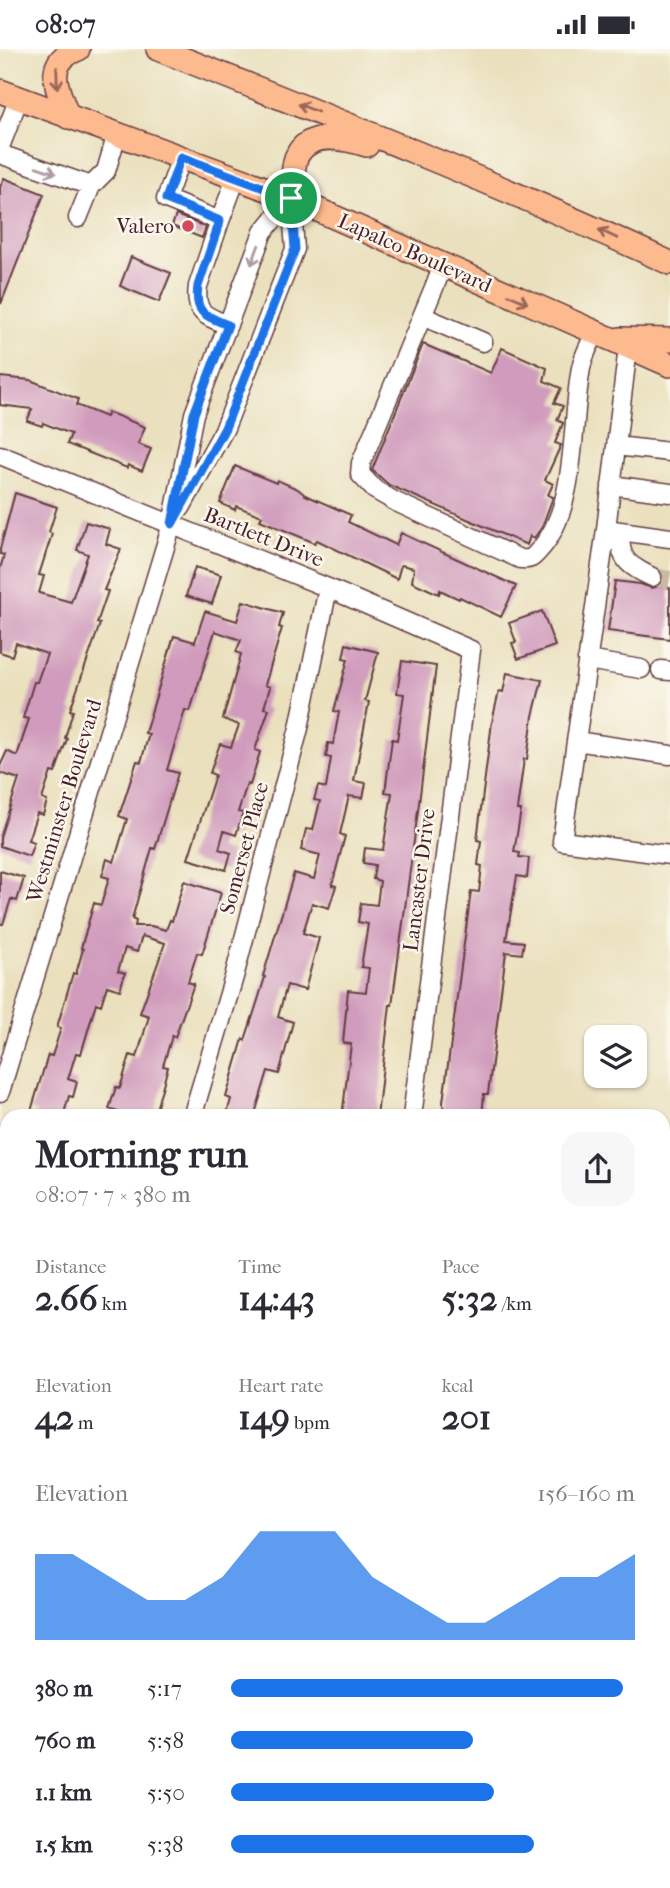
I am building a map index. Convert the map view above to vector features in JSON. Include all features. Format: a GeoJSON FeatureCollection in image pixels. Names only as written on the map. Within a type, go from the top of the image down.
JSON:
{"type":"FeatureCollection","features":[{"type":"Feature","properties":{"kind":"main road"},"geometry":{"type":"LineString","coordinates":[[68,117],[56,86],[55,70],[67,53],[78,49]]}},
{"type":"Feature","properties":{"kind":"main road"},"geometry":{"type":"LineString","coordinates":[[158,49],[418,151],[670,263]]}},
{"type":"Feature","properties":{"kind":"main road","name":"Lapalco Boulevard"},"geometry":{"type":"LineString","coordinates":[[10,94],[291,198],[670,365]]}},
{"type":"Feature","properties":{"kind":"main road"},"geometry":{"type":"LineString","coordinates":[[291,198],[294,166],[300,151],[314,142],[331,138],[343,138],[474,178]]}},
{"type":"Feature","properties":{"kind":"main road"},"geometry":{"type":"LineString","coordinates":[[611,340],[670,340]]}},
{"type":"Feature","properties":{"kind":"street"},"geometry":{"type":"LineString","coordinates":[[0,147],[10,94]]}},
{"type":"Feature","properties":{"kind":"street"},"geometry":{"type":"LineString","coordinates":[[78,218],[92,186],[106,171],[117,134]]}},
{"type":"Feature","properties":{"kind":"street"},"geometry":{"type":"LineString","coordinates":[[0,154],[92,186]]}},
{"type":"Feature","properties":{"kind":"street"},"geometry":{"type":"LineString","coordinates":[[181,157],[166,199],[220,221]]}},
{"type":"Feature","properties":{"kind":"street"},"geometry":{"type":"LineString","coordinates":[[228,325],[205,316],[196,298],[236,178]]}},
{"type":"Feature","properties":{"kind":"street","name":"Westminster Boulevard"},"geometry":{"type":"LineString","coordinates":[[0,1093],[172,524],[194,414],[263,232],[291,198]]}},
{"type":"Feature","properties":{"kind":"street","name":"Westminster Boulevard"},"geometry":{"type":"LineString","coordinates":[[172,524],[225,428],[295,249],[291,198]]}},
{"type":"Feature","properties":{"kind":"street"},"geometry":{"type":"LineString","coordinates":[[443,266],[361,463],[360,474],[375,491],[520,559],[531,558],[549,538],[565,494],[581,364],[611,340]]}},
{"type":"Feature","properties":{"kind":"street"},"geometry":{"type":"LineString","coordinates":[[422,316],[483,342]]}},
{"type":"Feature","properties":{"kind":"street"},"geometry":{"type":"LineString","coordinates":[[611,340],[616,446],[611,485],[613,530],[587,660],[562,841],[670,855]]}},
{"type":"Feature","properties":{"kind":"street"},"geometry":{"type":"LineString","coordinates":[[616,446],[670,452]]}},
{"type":"Feature","properties":{"kind":"street","name":"Bartlett Drive"},"geometry":{"type":"LineString","coordinates":[[0,455],[328,588],[471,650]]}},
{"type":"Feature","properties":{"kind":"street"},"geometry":{"type":"LineString","coordinates":[[611,485],[670,492]]}},
{"type":"Feature","properties":{"kind":"street"},"geometry":{"type":"LineString","coordinates":[[613,530],[670,538]]}},
{"type":"Feature","properties":{"kind":"street"},"geometry":{"type":"LineString","coordinates":[[613,530],[630,566],[652,577]]}},
{"type":"Feature","properties":{"kind":"street","name":"Somerset Place"},"geometry":{"type":"LineString","coordinates":[[194,1109],[234,977],[299,728],[328,588]]}},
{"type":"Feature","properties":{"kind":"street","name":"Lancaster Drive"},"geometry":{"type":"LineString","coordinates":[[413,1109],[471,650]]}},
{"type":"Feature","properties":{"kind":"street"},"geometry":{"type":"LineString","coordinates":[[587,660],[641,669]]}},
{"type":"Feature","properties":{"kind":"street"},"geometry":{"type":"LineString","coordinates":[[576,741],[670,755]]}},
{"type":"Feature","properties":{"kind":"building"},"geometry":{"type":"Polygon","coordinates":[[[4,178],[44,194],[1,304],[0,187],[4,178]]]}},
{"type":"Feature","properties":{"kind":"building"},"geometry":{"type":"Polygon","coordinates":[[[176,215],[206,227],[202,238],[172,226],[176,215]]]}},
{"type":"Feature","properties":{"kind":"building"},"geometry":{"type":"Polygon","coordinates":[[[131,257],[171,273],[159,302],[120,286],[131,257]]]}},
{"type":"Feature","properties":{"kind":"building"},"geometry":{"type":"Polygon","coordinates":[[[423,344],[491,373],[502,348],[547,368],[544,381],[561,388],[554,403],[563,406],[557,420],[563,423],[555,443],[561,445],[545,480],[553,484],[548,495],[553,497],[542,527],[534,538],[530,536],[527,545],[389,485],[372,470],[423,344]]]}},
{"type":"Feature","properties":{"kind":"building"},"geometry":{"type":"Polygon","coordinates":[[[0,377],[30,380],[78,399],[76,405],[106,417],[108,412],[145,427],[138,444],[151,449],[142,471],[128,465],[127,468],[67,444],[71,434],[43,423],[42,426],[27,421],[32,409],[0,405],[0,377]]]}},
{"type":"Feature","properties":{"kind":"building"},"geometry":{"type":"Polygon","coordinates":[[[235,466],[276,483],[277,480],[351,515],[348,522],[396,545],[401,533],[516,586],[501,617],[460,597],[459,599],[440,590],[439,594],[412,582],[414,568],[401,565],[397,579],[317,540],[315,543],[260,520],[262,516],[236,506],[235,510],[220,503],[235,466]]]}},
{"type":"Feature","properties":{"kind":"building"},"geometry":{"type":"Polygon","coordinates":[[[15,493],[57,507],[39,575],[44,576],[39,593],[71,602],[88,554],[77,550],[86,522],[110,529],[106,544],[121,549],[104,590],[108,591],[97,623],[100,624],[70,710],[73,711],[65,738],[67,739],[42,799],[47,801],[43,815],[37,813],[28,840],[34,842],[29,856],[0,846],[0,837],[19,779],[0,773],[0,766],[7,751],[17,756],[29,719],[23,718],[34,682],[37,682],[47,654],[16,643],[12,656],[0,652],[0,569],[4,555],[0,554],[0,549],[15,493]]]}},
{"type":"Feature","properties":{"kind":"building"},"geometry":{"type":"Polygon","coordinates":[[[195,567],[221,575],[212,604],[186,596],[195,567]]]}},
{"type":"Feature","properties":{"kind":"building"},"geometry":{"type":"Polygon","coordinates":[[[615,581],[652,588],[670,588],[670,639],[608,631],[615,581]]]}},
{"type":"Feature","properties":{"kind":"building"},"geometry":{"type":"Polygon","coordinates":[[[243,601],[283,613],[279,627],[282,628],[265,685],[270,687],[264,708],[269,709],[255,750],[260,752],[238,812],[243,813],[236,835],[224,831],[219,849],[231,853],[226,870],[188,859],[215,775],[210,773],[220,744],[231,747],[239,725],[223,719],[241,654],[236,652],[241,640],[215,631],[190,711],[185,710],[167,770],[178,773],[155,849],[152,848],[132,919],[136,921],[135,926],[166,930],[170,920],[172,921],[184,881],[221,893],[202,954],[197,953],[188,982],[194,984],[175,1037],[172,1036],[163,1066],[168,1067],[156,1109],[109,1109],[116,1087],[120,1088],[130,1055],[137,1057],[149,1016],[140,1013],[165,943],[142,936],[137,952],[125,948],[118,971],[125,973],[120,990],[107,986],[101,1005],[96,1003],[81,1054],[76,1053],[68,1079],[77,1082],[73,1097],[69,1096],[65,1109],[32,1109],[48,1055],[52,1056],[61,1028],[57,1027],[73,973],[76,974],[94,903],[101,905],[109,878],[102,876],[107,859],[114,862],[127,819],[119,816],[137,761],[141,762],[149,734],[145,733],[174,636],[195,642],[205,611],[237,621],[243,601]]]}},
{"type":"Feature","properties":{"kind":"building"},"geometry":{"type":"Polygon","coordinates":[[[542,611],[555,646],[518,659],[512,643],[516,642],[509,623],[542,611]]]}},
{"type":"Feature","properties":{"kind":"building"},"geometry":{"type":"Polygon","coordinates":[[[346,644],[378,652],[365,701],[369,702],[354,781],[366,783],[363,798],[349,796],[340,834],[345,836],[329,908],[312,903],[303,933],[319,938],[305,990],[287,985],[278,1017],[293,1022],[279,1074],[268,1071],[256,1109],[228,1109],[231,1099],[226,1097],[265,977],[263,976],[294,873],[314,879],[320,855],[301,850],[306,829],[313,830],[320,801],[314,800],[318,786],[326,788],[331,758],[326,757],[328,743],[333,744],[339,712],[334,711],[348,659],[343,658],[346,644]]]}},
{"type":"Feature","properties":{"kind":"building"},"geometry":{"type":"Polygon","coordinates":[[[402,661],[436,666],[378,1109],[343,1109],[351,1044],[343,1043],[348,990],[366,992],[369,968],[361,967],[368,924],[358,922],[361,903],[377,905],[380,881],[373,879],[375,865],[363,863],[365,848],[383,850],[392,793],[385,792],[392,739],[397,740],[404,694],[397,693],[402,661]]]}},
{"type":"Feature","properties":{"kind":"building"},"geometry":{"type":"Polygon","coordinates":[[[507,673],[542,680],[533,716],[527,759],[524,759],[517,810],[521,810],[514,852],[520,853],[519,857],[529,858],[527,878],[517,876],[506,940],[524,942],[522,954],[506,952],[488,1094],[484,1094],[483,1109],[443,1109],[471,891],[479,892],[482,866],[478,865],[481,841],[477,840],[492,722],[499,691],[503,692],[507,673]]]}},
{"type":"Feature","properties":{"kind":"building"},"geometry":{"type":"Polygon","coordinates":[[[0,871],[24,878],[17,901],[11,899],[3,924],[0,924],[0,871]]]}},
{"type":"Feature","properties":{"kind":"tunnel"},"geometry":{"type":"LineString","coordinates":[[652,577],[670,580]]}},
{"type":"Feature","properties":{"kind":"place","name":"Valero"},"geometry":{"type":"Point","coordinates":[188,226]}},
{"type":"Feature","properties":{"kind":"route"},"geometry":{"type":"LineString","coordinates":[[181,157],[291,198],[295,249],[225,428],[172,524],[194,414],[228,325],[205,316],[196,298],[220,221],[166,199],[181,157]]}}]}
